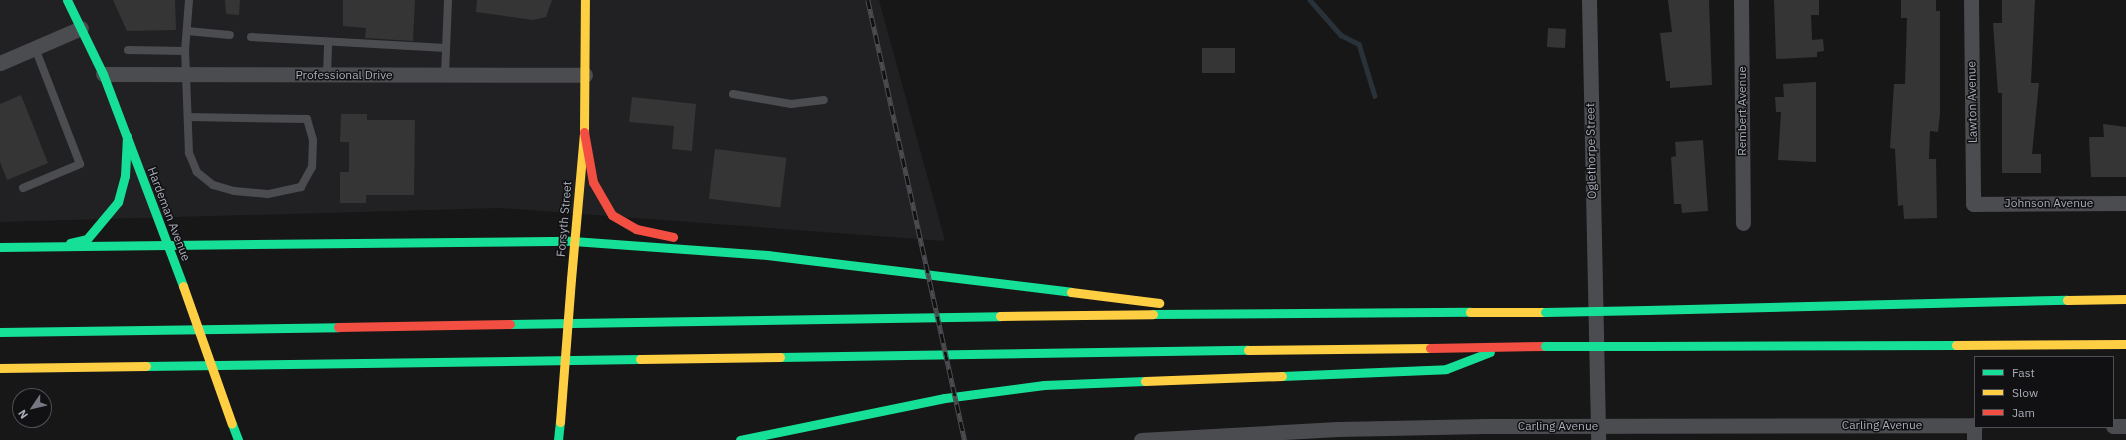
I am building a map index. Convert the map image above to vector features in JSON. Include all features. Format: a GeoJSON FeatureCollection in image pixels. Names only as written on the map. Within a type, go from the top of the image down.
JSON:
{"type":"FeatureCollection","features":[{"type":"Feature","properties":{"kind":"main road","name":"Hardeman Avenue"},"geometry":{"type":"LineString","coordinates":[[67,0],[103,74],[168,245],[238,440]]}},
{"type":"Feature","properties":{"kind":"main road","name":"Forsyth Street"},"geometry":{"type":"LineString","coordinates":[[558,440],[573,240],[584,132],[585,0]]}},
{"type":"Feature","properties":{"kind":"main road"},"geometry":{"type":"LineString","coordinates":[[584,132],[598,195],[622,223],[649,232],[767,255]]}},
{"type":"Feature","properties":{"kind":"main road"},"geometry":{"type":"LineString","coordinates":[[56,246],[87,239],[110,215],[124,186],[127,136]]}},
{"type":"Feature","properties":{"kind":"main road"},"geometry":{"type":"LineString","coordinates":[[0,247],[573,240],[767,255],[1098,294],[1220,313]]}},
{"type":"Feature","properties":{"kind":"main road"},"geometry":{"type":"LineString","coordinates":[[0,332],[1220,313],[1545,312],[2126,299]]}},
{"type":"Feature","properties":{"kind":"main road"},"geometry":{"type":"LineString","coordinates":[[0,368],[1546,346],[2126,344]]}},
{"type":"Feature","properties":{"kind":"main road"},"geometry":{"type":"LineString","coordinates":[[740,440],[945,398],[1044,385],[1446,369],[1504,347]]}},
{"type":"Feature","properties":{"kind":"street","name":"Oglethorpe Street"},"geometry":{"type":"LineString","coordinates":[[1589,0],[1593,301],[1598,433]]}},
{"type":"Feature","properties":{"kind":"street","name":"Rembert Avenue"},"geometry":{"type":"LineString","coordinates":[[1741,0],[1743,223]]}},
{"type":"Feature","properties":{"kind":"street","name":"Lawton Avenue"},"geometry":{"type":"LineString","coordinates":[[1971,0],[1973,204]]}},
{"type":"Feature","properties":{"kind":"street"},"geometry":{"type":"LineString","coordinates":[[0,63],[81,28]]}},
{"type":"Feature","properties":{"kind":"street","name":"Professional Drive"},"geometry":{"type":"LineString","coordinates":[[103,74],[585,75]]}},
{"type":"Feature","properties":{"kind":"street","name":"Johnson Avenue"},"geometry":{"type":"LineString","coordinates":[[1973,204],[2126,203]]}},
{"type":"Feature","properties":{"kind":"street"},"geometry":{"type":"LineString","coordinates":[[2114,426],[2126,426]]}},
{"type":"Feature","properties":{"kind":"street","name":"Carling Avenue"},"geometry":{"type":"LineString","coordinates":[[1142,440],[1338,429],[1598,433],[1975,430]]}},
{"type":"Feature","properties":{"kind":"lane"},"geometry":{"type":"LineString","coordinates":[[188,117],[307,119],[313,140],[312,167],[301,187],[268,194],[234,191],[213,185],[197,172],[189,153],[188,117],[188,74],[185,51],[189,0]]}},
{"type":"Feature","properties":{"kind":"lane"},"geometry":{"type":"LineString","coordinates":[[445,75],[448,0]]}},
{"type":"Feature","properties":{"kind":"lane"},"geometry":{"type":"LineString","coordinates":[[187,31],[230,35]]}},
{"type":"Feature","properties":{"kind":"lane"},"geometry":{"type":"LineString","coordinates":[[251,37],[328,44],[446,48]]}},
{"type":"Feature","properties":{"kind":"lane"},"geometry":{"type":"LineString","coordinates":[[327,75],[328,44]]}},
{"type":"Feature","properties":{"kind":"lane"},"geometry":{"type":"LineString","coordinates":[[22,188],[80,164],[35,48]]}},
{"type":"Feature","properties":{"kind":"lane"},"geometry":{"type":"LineString","coordinates":[[128,50],[185,51]]}},
{"type":"Feature","properties":{"kind":"lane"},"geometry":{"type":"LineString","coordinates":[[733,94],[791,104],[824,100]]}},
{"type":"Feature","properties":{"kind":"shaded area"},"geometry":{"type":"Polygon","coordinates":[[[0,0],[879,0],[945,241],[501,208],[0,222],[0,0]]]}},
{"type":"Feature","properties":{"kind":"building"},"geometry":{"type":"Polygon","coordinates":[[[113,0],[175,0],[176,30],[127,31],[113,0]]]}},
{"type":"Feature","properties":{"kind":"building"},"geometry":{"type":"Polygon","coordinates":[[[225,0],[240,0],[239,15],[226,14],[225,0]]]}},
{"type":"Feature","properties":{"kind":"building"},"geometry":{"type":"Polygon","coordinates":[[[343,0],[415,0],[413,41],[365,38],[366,28],[343,26],[343,0]]]}},
{"type":"Feature","properties":{"kind":"building"},"geometry":{"type":"Polygon","coordinates":[[[477,0],[552,0],[546,17],[533,20],[476,12],[477,0]]]}},
{"type":"Feature","properties":{"kind":"building"},"geometry":{"type":"Polygon","coordinates":[[[1668,0],[1709,0],[1712,85],[1670,88],[1670,81],[1666,81],[1660,33],[1672,32],[1668,0]]]}},
{"type":"Feature","properties":{"kind":"building"},"geometry":{"type":"Polygon","coordinates":[[[1774,0],[1819,0],[1819,15],[1811,15],[1812,40],[1823,39],[1824,51],[1817,52],[1817,57],[1776,59],[1774,0]]]}},
{"type":"Feature","properties":{"kind":"building"},"geometry":{"type":"Polygon","coordinates":[[[1901,0],[1936,0],[1936,11],[1940,11],[1940,114],[1938,132],[1930,131],[1929,159],[1936,159],[1937,218],[1904,219],[1903,205],[1898,206],[1895,149],[1890,148],[1894,84],[1905,84],[1907,18],[1901,18],[1901,0]]]}},
{"type":"Feature","properties":{"kind":"building"},"geometry":{"type":"Polygon","coordinates":[[[2002,0],[2035,0],[2031,83],[2039,83],[2032,154],[2041,154],[2041,173],[2002,173],[2002,93],[1998,93],[1993,23],[2002,23],[2002,0]]]}},
{"type":"Feature","properties":{"kind":"building"},"geometry":{"type":"Polygon","coordinates":[[[1548,28],[1566,29],[1565,48],[1547,47],[1548,28]]]}},
{"type":"Feature","properties":{"kind":"building"},"geometry":{"type":"Polygon","coordinates":[[[1202,48],[1235,48],[1235,73],[1202,73],[1202,48]]]}},
{"type":"Feature","properties":{"kind":"building"},"geometry":{"type":"Polygon","coordinates":[[[1816,82],[1816,162],[1778,160],[1781,112],[1776,112],[1775,97],[1784,97],[1783,84],[1816,82]]]}},
{"type":"Feature","properties":{"kind":"building"},"geometry":{"type":"Polygon","coordinates":[[[21,95],[48,163],[7,180],[0,162],[0,104],[21,95]]]}},
{"type":"Feature","properties":{"kind":"building"},"geometry":{"type":"Polygon","coordinates":[[[632,97],[696,104],[692,151],[672,149],[674,126],[629,122],[632,97]]]}},
{"type":"Feature","properties":{"kind":"building"},"geometry":{"type":"Polygon","coordinates":[[[341,114],[367,114],[367,120],[415,120],[414,195],[366,195],[366,203],[340,203],[340,172],[349,172],[349,142],[340,142],[341,114]]]}},
{"type":"Feature","properties":{"kind":"building"},"geometry":{"type":"Polygon","coordinates":[[[2103,124],[2126,127],[2126,177],[2091,177],[2089,137],[2104,137],[2103,124]]]}},
{"type":"Feature","properties":{"kind":"building"},"geometry":{"type":"Polygon","coordinates":[[[1703,140],[1708,211],[1682,213],[1681,204],[1674,204],[1671,157],[1676,156],[1675,142],[1703,140]]]}},
{"type":"Feature","properties":{"kind":"building"},"geometry":{"type":"Polygon","coordinates":[[[715,149],[786,158],[780,207],[709,199],[715,149]]]}},
{"type":"Feature","properties":{"kind":"waterway"},"geometry":{"type":"LineString","coordinates":[[1310,0],[1341,35],[1359,44],[1375,96]]}},
{"type":"Feature","properties":{"kind":"railway"},"geometry":{"type":"LineString","coordinates":[[868,0],[965,440]]}},
{"type":"Feature","properties":{"kind":"traffic: fast"},"geometry":{"type":"LineString","coordinates":[[67,0],[103,74],[183,286]]}},
{"type":"Feature","properties":{"kind":"traffic: fast"},"geometry":{"type":"LineString","coordinates":[[70,243],[87,239],[118,202],[125,176],[127,136]]}},
{"type":"Feature","properties":{"kind":"traffic: fast"},"geometry":{"type":"LineString","coordinates":[[168,245],[573,241]]}},
{"type":"Feature","properties":{"kind":"traffic: fast"},"geometry":{"type":"LineString","coordinates":[[573,241],[767,255],[1071,292]]}},
{"type":"Feature","properties":{"kind":"traffic: fast"},"geometry":{"type":"LineString","coordinates":[[0,247],[168,245]]}},
{"type":"Feature","properties":{"kind":"traffic: fast"},"geometry":{"type":"LineString","coordinates":[[1647,310],[2067,300]]}},
{"type":"Feature","properties":{"kind":"traffic: fast"},"geometry":{"type":"LineString","coordinates":[[1545,312],[1647,310]]}},
{"type":"Feature","properties":{"kind":"traffic: fast"},"geometry":{"type":"LineString","coordinates":[[1153,314],[1470,312]]}},
{"type":"Feature","properties":{"kind":"traffic: fast"},"geometry":{"type":"LineString","coordinates":[[510,324],[1000,316]]}},
{"type":"Feature","properties":{"kind":"traffic: fast"},"geometry":{"type":"LineString","coordinates":[[0,332],[338,327]]}},
{"type":"Feature","properties":{"kind":"traffic: fast"},"geometry":{"type":"LineString","coordinates":[[1647,346],[1956,345]]}},
{"type":"Feature","properties":{"kind":"traffic: fast"},"geometry":{"type":"LineString","coordinates":[[1545,346],[1647,346]]}},
{"type":"Feature","properties":{"kind":"traffic: fast"},"geometry":{"type":"LineString","coordinates":[[780,357],[1248,350]]}},
{"type":"Feature","properties":{"kind":"traffic: fast"},"geometry":{"type":"LineString","coordinates":[[1282,376],[1446,369],[1490,352]]}},
{"type":"Feature","properties":{"kind":"traffic: fast"},"geometry":{"type":"LineString","coordinates":[[146,366],[640,359]]}},
{"type":"Feature","properties":{"kind":"traffic: fast"},"geometry":{"type":"LineString","coordinates":[[740,440],[945,398],[1044,385],[1145,381]]}},
{"type":"Feature","properties":{"kind":"traffic: fast"},"geometry":{"type":"LineString","coordinates":[[558,440],[560,422]]}},
{"type":"Feature","properties":{"kind":"traffic: fast"},"geometry":{"type":"LineString","coordinates":[[232,424],[238,440]]}},
{"type":"Feature","properties":{"kind":"traffic: slow"},"geometry":{"type":"LineString","coordinates":[[571,279],[584,132],[585,0]]}},
{"type":"Feature","properties":{"kind":"traffic: slow"},"geometry":{"type":"LineString","coordinates":[[560,422],[571,279]]}},
{"type":"Feature","properties":{"kind":"traffic: slow"},"geometry":{"type":"LineString","coordinates":[[183,286],[232,424]]}},
{"type":"Feature","properties":{"kind":"traffic: slow"},"geometry":{"type":"LineString","coordinates":[[1071,292],[1159,303]]}},
{"type":"Feature","properties":{"kind":"traffic: slow"},"geometry":{"type":"LineString","coordinates":[[2067,300],[2126,299]]}},
{"type":"Feature","properties":{"kind":"traffic: slow"},"geometry":{"type":"LineString","coordinates":[[1470,312],[1545,312]]}},
{"type":"Feature","properties":{"kind":"traffic: slow"},"geometry":{"type":"LineString","coordinates":[[1000,316],[1153,314]]}},
{"type":"Feature","properties":{"kind":"traffic: slow"},"geometry":{"type":"LineString","coordinates":[[1956,345],[2126,344]]}},
{"type":"Feature","properties":{"kind":"traffic: slow"},"geometry":{"type":"LineString","coordinates":[[1248,350],[1430,348]]}},
{"type":"Feature","properties":{"kind":"traffic: slow"},"geometry":{"type":"LineString","coordinates":[[640,359],[780,357]]}},
{"type":"Feature","properties":{"kind":"traffic: slow"},"geometry":{"type":"LineString","coordinates":[[0,368],[146,366]]}},
{"type":"Feature","properties":{"kind":"traffic: slow"},"geometry":{"type":"LineString","coordinates":[[1145,381],[1282,376]]}},
{"type":"Feature","properties":{"kind":"traffic: jam"},"geometry":{"type":"LineString","coordinates":[[584,132],[593,182],[612,215],[636,229],[673,237]]}},
{"type":"Feature","properties":{"kind":"traffic: jam"},"geometry":{"type":"LineString","coordinates":[[338,327],[510,324]]}},
{"type":"Feature","properties":{"kind":"traffic: jam"},"geometry":{"type":"LineString","coordinates":[[1430,348],[1545,346]]}}]}
